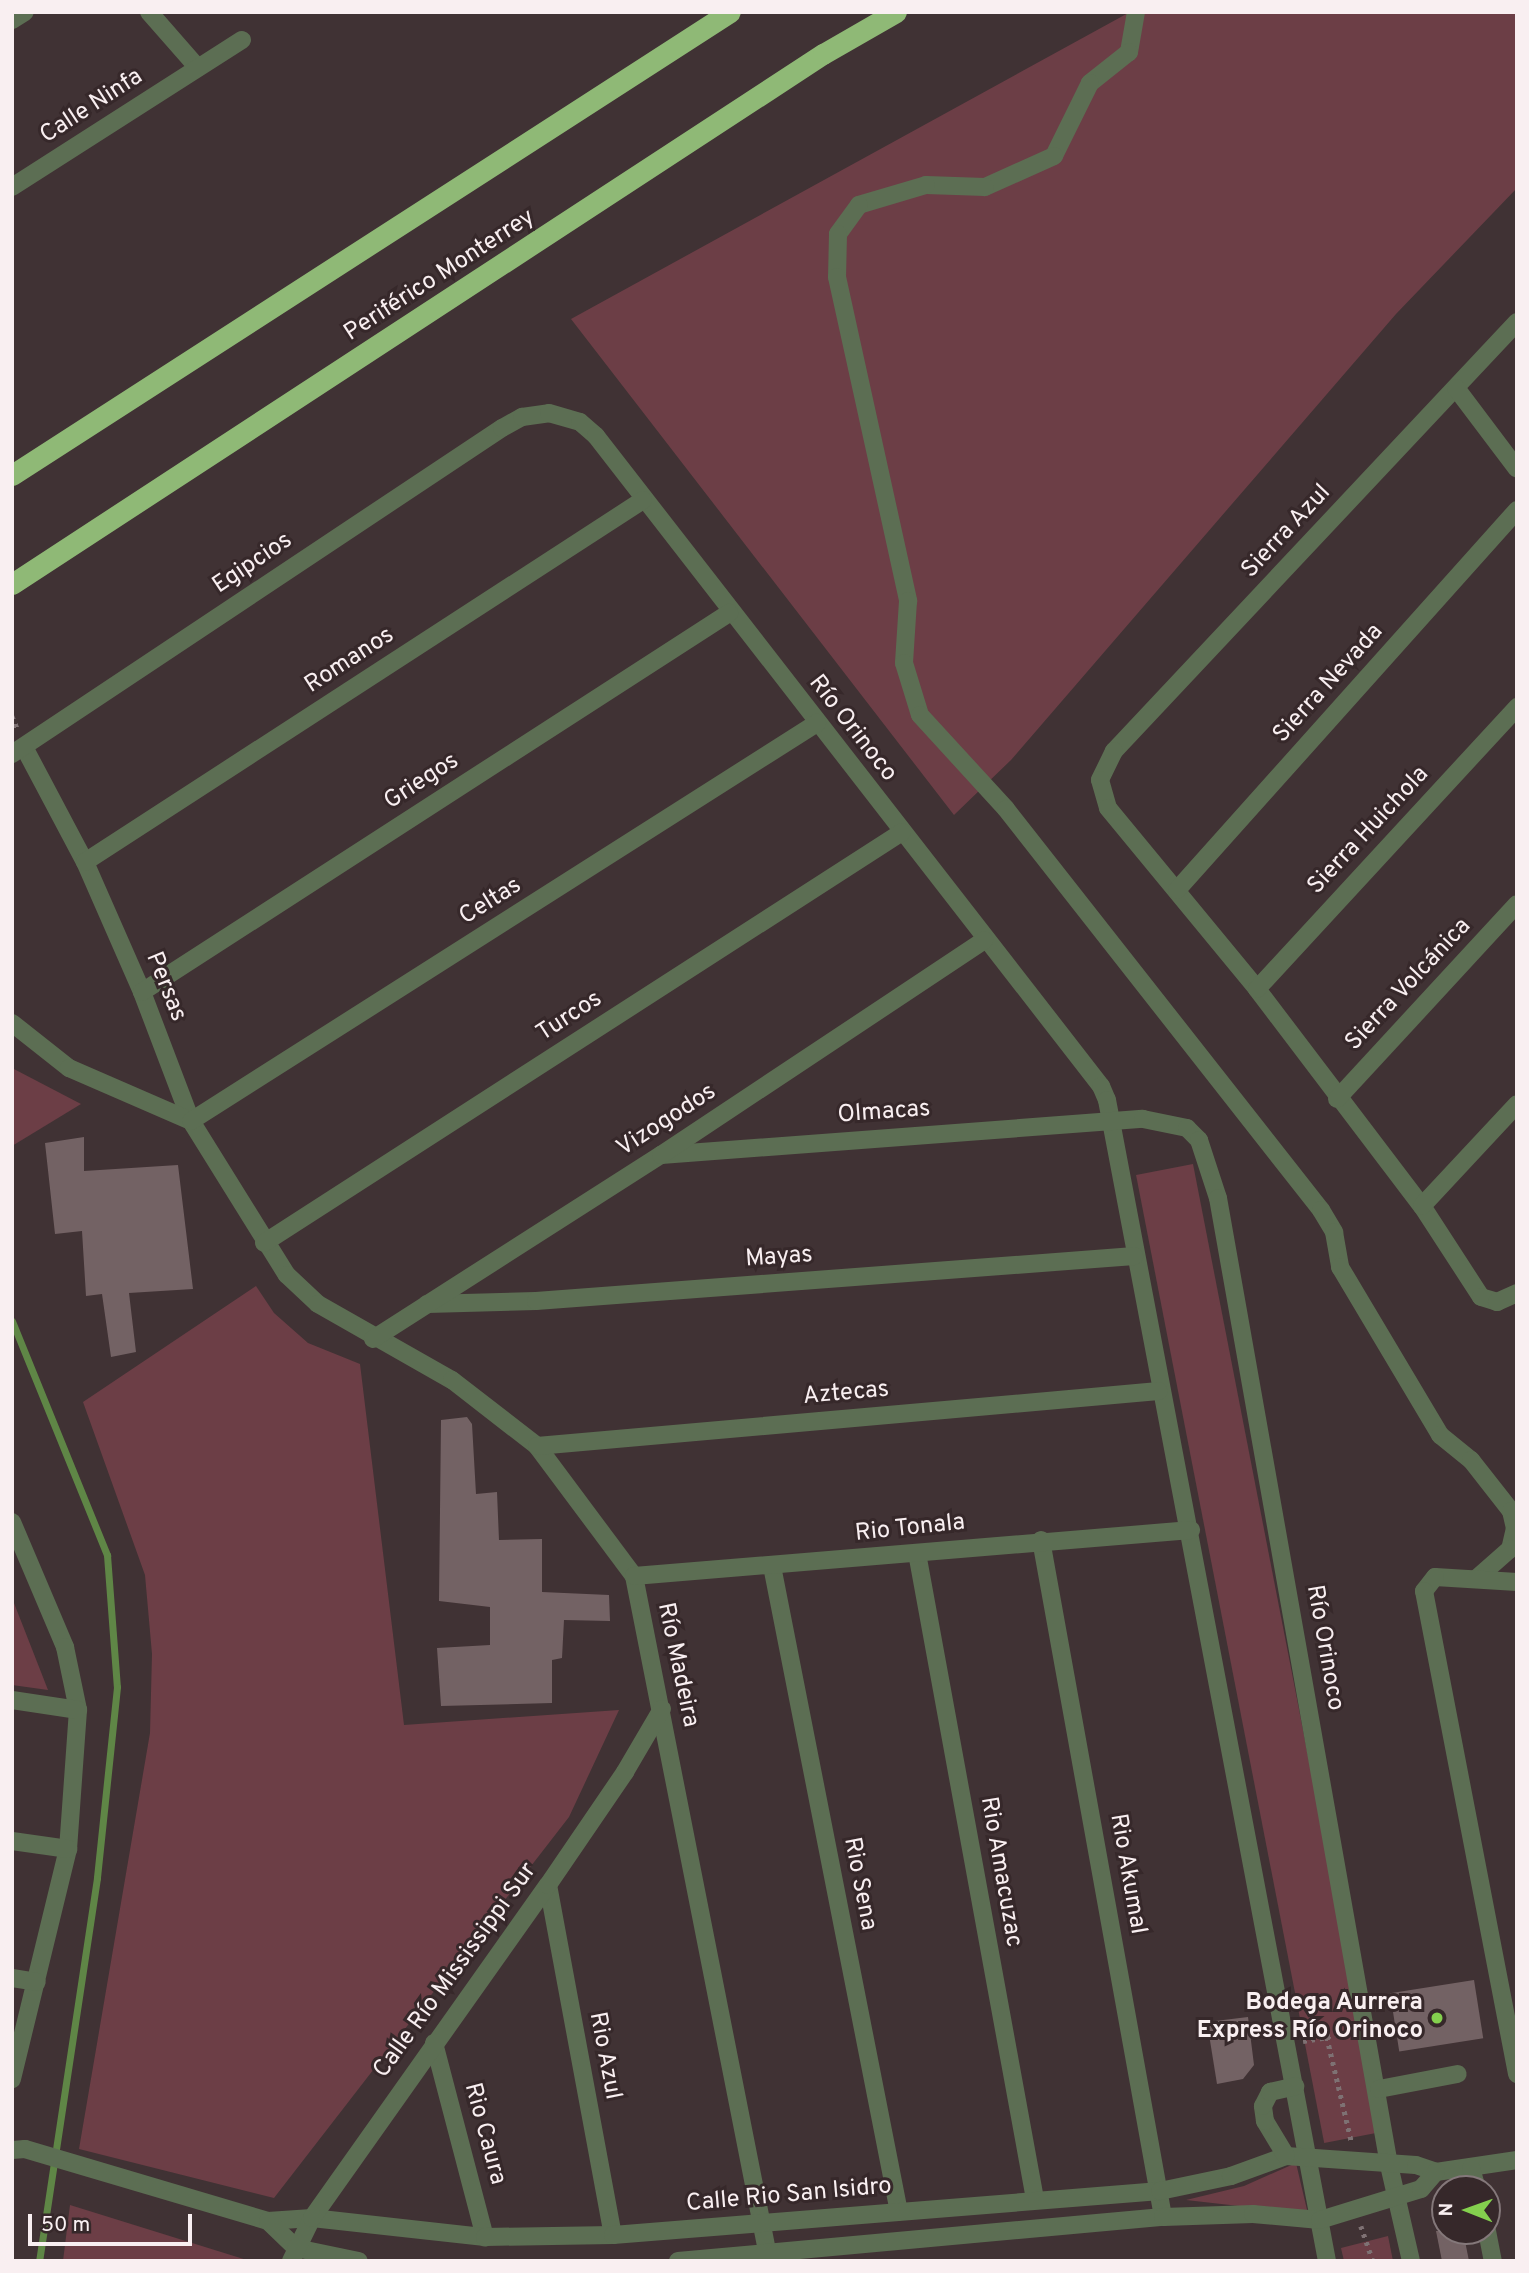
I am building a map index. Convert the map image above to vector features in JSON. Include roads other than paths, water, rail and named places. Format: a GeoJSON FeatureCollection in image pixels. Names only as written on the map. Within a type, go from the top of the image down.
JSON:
{"type":"FeatureCollection","features":[{"type":"Feature","properties":{"kind":"highway"},"geometry":{"type":"LineString","coordinates":[[12,475],[730,12]]}},
{"type":"Feature","properties":{"kind":"highway","name":"Periférico Monterrey"},"geometry":{"type":"LineString","coordinates":[[12,584],[823,54],[896,12]]}},
{"type":"Feature","properties":{"kind":"street"},"geometry":{"type":"LineString","coordinates":[[12,20],[25,12]]}},
{"type":"Feature","properties":{"kind":"street"},"geometry":{"type":"LineString","coordinates":[[149,12],[198,68]]}},
{"type":"Feature","properties":{"kind":"street"},"geometry":{"type":"LineString","coordinates":[[1136,12],[1129,52],[1090,83],[1054,156],[985,187],[926,185],[859,205],[838,234],[837,277],[908,601],[904,663],[920,715],[1006,809],[1321,1210],[1334,1232],[1340,1267],[1440,1435],[1471,1460],[1511,1511],[1515,1528],[1510,1549],[1476,1579]]}},
{"type":"Feature","properties":{"kind":"street","name":"Calle Ninfa"},"geometry":{"type":"LineString","coordinates":[[12,187],[242,40]]}},
{"type":"Feature","properties":{"kind":"street","name":"Sierra Azul"},"geometry":{"type":"LineString","coordinates":[[1177,890],[1108,808],[1100,780],[1114,751],[1517,322]]}},
{"type":"Feature","properties":{"kind":"street"},"geometry":{"type":"LineString","coordinates":[[1456,388],[1517,469]]}},
{"type":"Feature","properties":{"kind":"street","name":"Río Orinoco"},"geometry":{"type":"LineString","coordinates":[[522,417],[549,413],[580,422],[1101,1086],[1110,1120],[1159,1391],[1191,1530],[1310,2156],[1327,2261]]}},
{"type":"Feature","properties":{"kind":"street","name":"Egipcios"},"geometry":{"type":"LineString","coordinates":[[18,750],[522,417]]}},
{"type":"Feature","properties":{"kind":"street","name":"Romanos"},"geometry":{"type":"LineString","coordinates":[[85,862],[643,500]]}},
{"type":"Feature","properties":{"kind":"street","name":"Sierra Nevada"},"geometry":{"type":"LineString","coordinates":[[1177,890],[1517,510]]}},
{"type":"Feature","properties":{"kind":"street","name":"Griegos"},"geometry":{"type":"LineString","coordinates":[[142,992],[729,613]]}},
{"type":"Feature","properties":{"kind":"street","name":"Sierra Huichola"},"geometry":{"type":"LineString","coordinates":[[1257,989],[1517,707]]}},
{"type":"Feature","properties":{"kind":"street","name":"Celtas"},"geometry":{"type":"LineString","coordinates":[[191,1121],[817,723]]}},
{"type":"Feature","properties":{"kind":"street","name":"Persas"},"geometry":{"type":"LineString","coordinates":[[18,750],[85,862],[142,992],[191,1121],[264,1243]]}},
{"type":"Feature","properties":{"kind":"street","name":"Turcos"},"geometry":{"type":"LineString","coordinates":[[264,1243],[902,832]]}},
{"type":"Feature","properties":{"kind":"street"},"geometry":{"type":"LineString","coordinates":[[1177,890],[1257,989],[1337,1099],[1422,1206],[1481,1297],[1497,1303],[1517,1293]]}},
{"type":"Feature","properties":{"kind":"street","name":"Sierra Volcánica"},"geometry":{"type":"LineString","coordinates":[[1337,1099],[1517,904]]}},
{"type":"Feature","properties":{"kind":"street","name":"Vizogodos"},"geometry":{"type":"LineString","coordinates":[[373,1339],[661,1155],[984,940]]}},
{"type":"Feature","properties":{"kind":"street"},"geometry":{"type":"LineString","coordinates":[[12,1023],[69,1068],[191,1121]]}},
{"type":"Feature","properties":{"kind":"street"},"geometry":{"type":"LineString","coordinates":[[1422,1206],[1517,1104]]}},
{"type":"Feature","properties":{"kind":"street","name":"Río Orinoco"},"geometry":{"type":"LineString","coordinates":[[1110,1120],[1143,1119],[1187,1128],[1199,1140],[1209,1165],[1379,2089],[1395,2198],[1411,2261]]}},
{"type":"Feature","properties":{"kind":"street","name":"Olmacas"},"geometry":{"type":"LineString","coordinates":[[661,1155],[1110,1120]]}},
{"type":"Feature","properties":{"kind":"street","name":"Río Madeira"},"geometry":{"type":"LineString","coordinates":[[264,1243],[287,1275],[318,1304],[373,1339],[452,1380],[537,1446],[634,1576],[768,2256]]}},
{"type":"Feature","properties":{"kind":"street","name":"Mayas"},"geometry":{"type":"LineString","coordinates":[[427,1304],[536,1301],[1134,1256]]}},
{"type":"Feature","properties":{"kind":"street","name":"Aztecas"},"geometry":{"type":"LineString","coordinates":[[537,1446],[1159,1391]]}},
{"type":"Feature","properties":{"kind":"street"},"geometry":{"type":"LineString","coordinates":[[12,1522],[65,1647],[78,1710],[68,1849],[12,2078]]}},
{"type":"Feature","properties":{"kind":"street","name":"Rio Tonala"},"geometry":{"type":"LineString","coordinates":[[634,1576],[772,1566],[1041,1540],[1191,1530]]}},
{"type":"Feature","properties":{"kind":"street","name":"Rio Akumal"},"geometry":{"type":"LineString","coordinates":[[1041,1540],[1163,2217]]}},
{"type":"Feature","properties":{"kind":"street","name":"Rio Amacuzac"},"geometry":{"type":"LineString","coordinates":[[917,1553],[1035,2199]]}},
{"type":"Feature","properties":{"kind":"street","name":"Rio Sena"},"geometry":{"type":"LineString","coordinates":[[772,1566],[899,2211]]}},
{"type":"Feature","properties":{"kind":"street"},"geometry":{"type":"LineString","coordinates":[[1517,1582],[1435,1577],[1424,1591],[1508,1990],[1517,2074]]}},
{"type":"Feature","properties":{"kind":"street"},"geometry":{"type":"LineString","coordinates":[[12,1700],[78,1710]]}},
{"type":"Feature","properties":{"kind":"street","name":"Calle Río Mississippi Sur"},"geometry":{"type":"LineString","coordinates":[[294,2255],[312,2218],[548,1885],[625,1772],[662,1709]]}},
{"type":"Feature","properties":{"kind":"street"},"geometry":{"type":"LineString","coordinates":[[12,1840],[68,1849]]}},
{"type":"Feature","properties":{"kind":"street","name":"Rio Azul"},"geometry":{"type":"LineString","coordinates":[[548,1885],[613,2235]]}},
{"type":"Feature","properties":{"kind":"street"},"geometry":{"type":"LineString","coordinates":[[12,1978],[37,1982]]}},
{"type":"Feature","properties":{"kind":"street","name":"Rio Caura"},"geometry":{"type":"LineString","coordinates":[[434,2043],[485,2237]]}},
{"type":"Feature","properties":{"kind":"street"},"geometry":{"type":"LineString","coordinates":[[1379,2089],[1458,2074]]}},
{"type":"Feature","properties":{"kind":"street"},"geometry":{"type":"LineString","coordinates":[[1286,2156],[1265,2121],[1263,2106],[1270,2092],[1295,2086]]}},
{"type":"Feature","properties":{"kind":"street","name":"Calle Rio San Isidro"},"geometry":{"type":"LineString","coordinates":[[23,2148],[268,2221],[312,2218],[485,2237],[613,2235],[1160,2191],[1231,2176],[1286,2156],[1310,2156],[1356,2164],[1389,2165],[1436,2172],[1517,2160]]}},
{"type":"Feature","properties":{"kind":"street"},"geometry":{"type":"LineString","coordinates":[[1471,2168],[1473,2175]]}},
{"type":"Feature","properties":{"kind":"street"},"geometry":{"type":"LineString","coordinates":[[678,2261],[800,2255],[1163,2217],[1253,2214],[1320,2220],[1421,2189],[1436,2172]]}},
{"type":"Feature","properties":{"kind":"street","name":"Calle Rio San Isidro"},"geometry":{"type":"LineString","coordinates":[[268,2221],[294,2255]]}},
{"type":"Feature","properties":{"kind":"street"},"geometry":{"type":"LineString","coordinates":[[793,2221],[800,2255]]}},
{"type":"Feature","properties":{"kind":"street"},"geometry":{"type":"LineString","coordinates":[[294,2255],[359,2261]]}},
{"type":"Feature","properties":{"kind":"waterway"},"geometry":{"type":"LineString","coordinates":[[12,1321],[107,1555],[117,1687],[97,1878],[39,2261]]}},
{"type":"Feature","properties":{"kind":"place","name":"Bodega Aurrera Express Río Orinoco"},"geometry":{"type":"Point","coordinates":[1437,2018]}}]}
